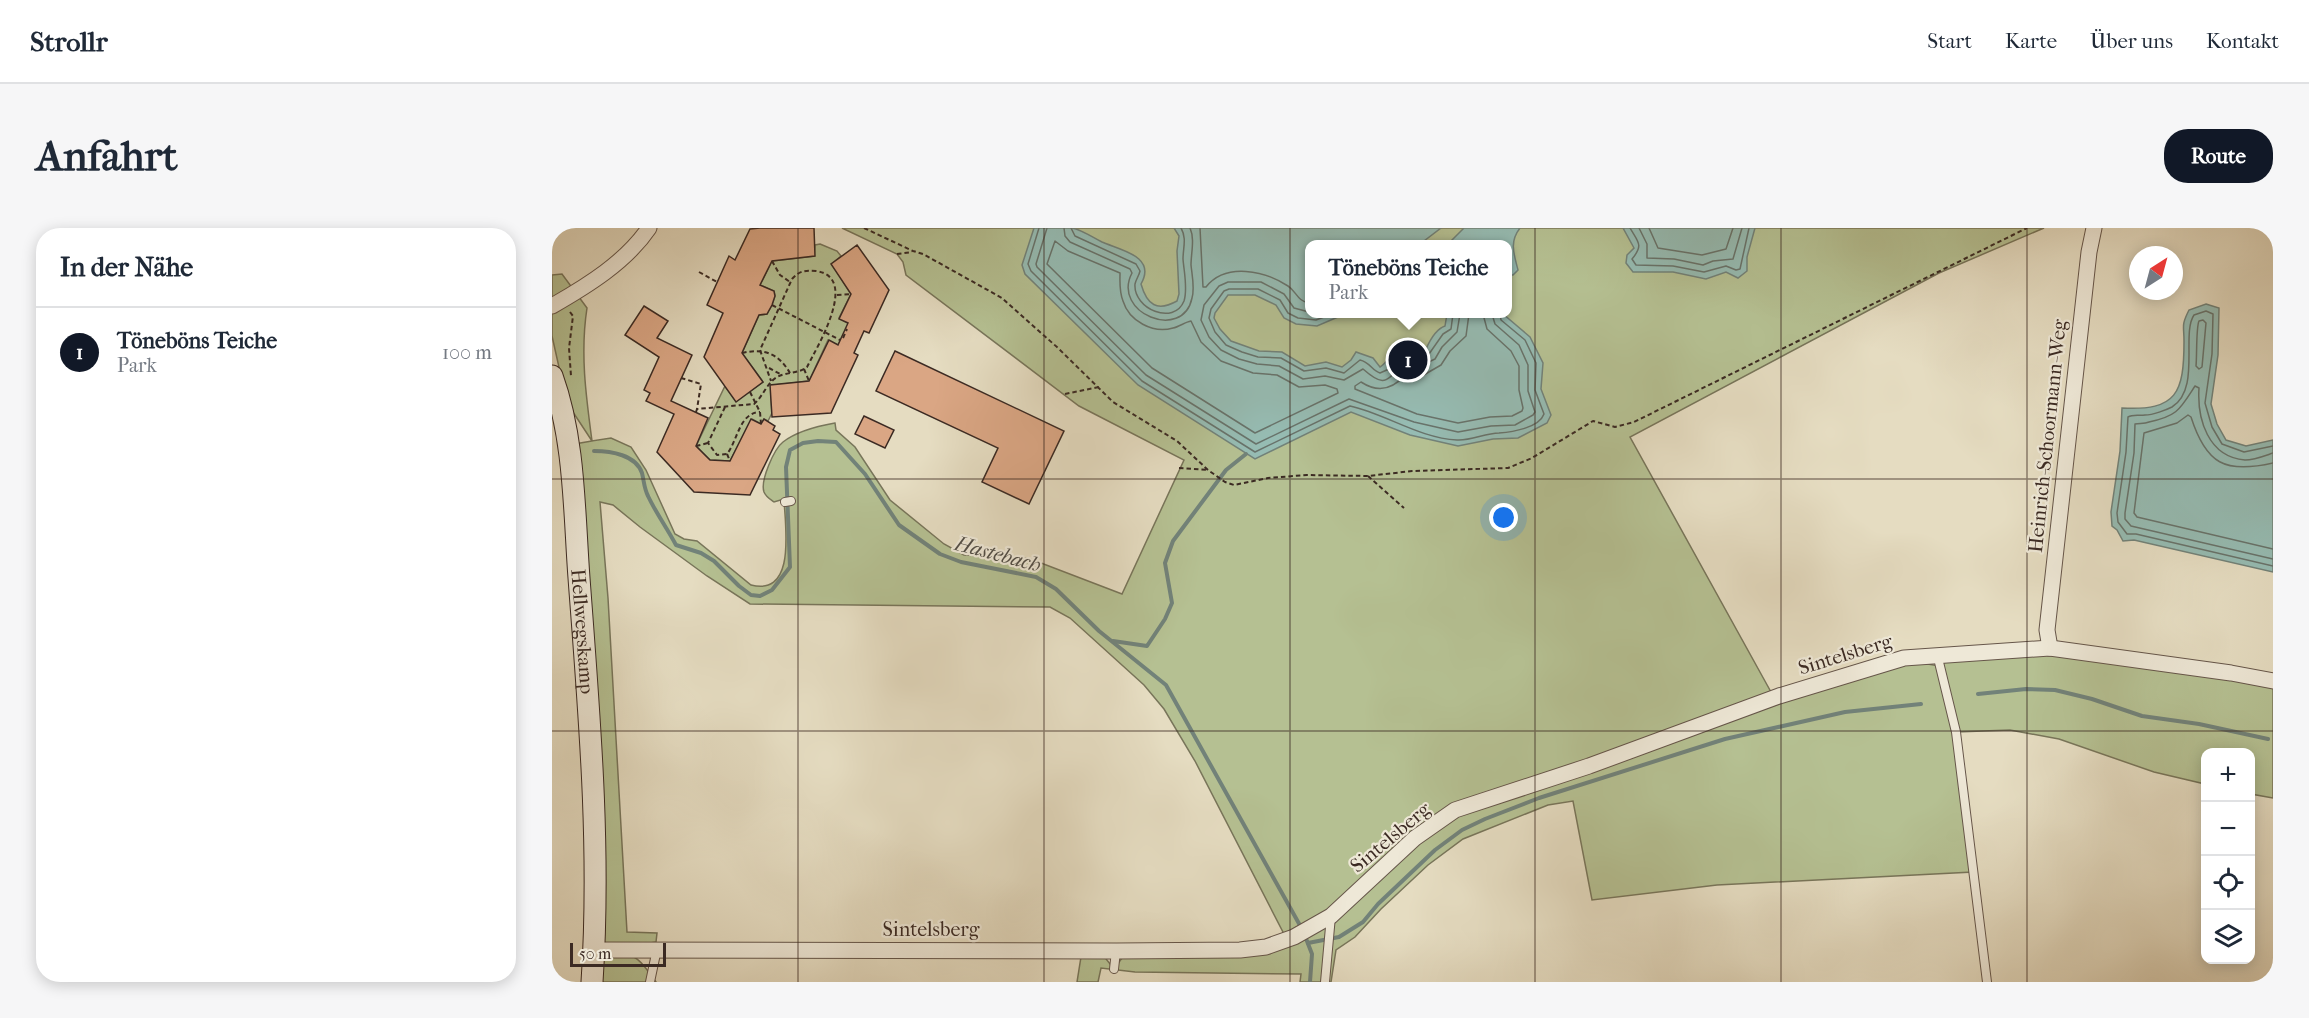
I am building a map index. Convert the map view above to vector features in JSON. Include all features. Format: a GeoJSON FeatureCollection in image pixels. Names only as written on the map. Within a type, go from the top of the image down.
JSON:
{"type":"FeatureCollection","features":[{"type":"Feature","properties":{"kind":"main road","name":"Hellwegskamp"},"geometry":{"type":"LineString","coordinates":[[552,376],[558,393],[569,446],[585,661],[595,852],[592,982]]}},
{"type":"Feature","properties":{"kind":"street"},"geometry":{"type":"LineString","coordinates":[[552,306],[606,272],[640,241],[648,228]]}},
{"type":"Feature","properties":{"kind":"street","name":"Heinrich-Schoormann-Weg"},"geometry":{"type":"LineString","coordinates":[[2050,648],[2047,630],[2089,252],[2094,228]]}},
{"type":"Feature","properties":{"kind":"street","name":"Sintelsberg"},"geometry":{"type":"LineString","coordinates":[[594,950],[1116,951],[1240,950],[1266,947],[1294,937],[1331,916],[1415,838],[1455,810],[1589,766],[1779,696],[1905,658],[2050,648],[2273,681]]}},
{"type":"Feature","properties":{"kind":"lane"},"geometry":{"type":"LineString","coordinates":[[1937,654],[1956,732],[1987,982]]}},
{"type":"Feature","properties":{"kind":"lane"},"geometry":{"type":"LineString","coordinates":[[1325,982],[1331,916]]}},
{"type":"Feature","properties":{"kind":"lane"},"geometry":{"type":"LineString","coordinates":[[650,982],[657,949]]}},
{"type":"Feature","properties":{"kind":"lane"},"geometry":{"type":"LineString","coordinates":[[1114,969],[1116,951]]}},
{"type":"Feature","properties":{"kind":"path"},"geometry":{"type":"LineString","coordinates":[[864,228],[923,254],[1002,298],[1113,402],[1177,441],[1208,470],[1225,482],[1234,485],[1268,478],[1297,476],[1368,476],[1412,471],[1508,468],[1532,458],[1593,421],[1615,427],[1634,422],[2027,228]]}},
{"type":"Feature","properties":{"kind":"path"},"geometry":{"type":"LineString","coordinates":[[897,254],[913,251]]}},
{"type":"Feature","properties":{"kind":"path"},"geometry":{"type":"LineString","coordinates":[[772,261],[780,275],[790,282]]}},
{"type":"Feature","properties":{"kind":"path"},"geometry":{"type":"LineString","coordinates":[[681,378],[700,384],[697,411],[756,402],[771,381],[804,369],[835,305],[837,295],[833,283],[823,273],[803,271],[790,282],[760,350],[771,381]]}},
{"type":"Feature","properties":{"kind":"path"},"geometry":{"type":"LineString","coordinates":[[699,272],[717,282]]}},
{"type":"Feature","properties":{"kind":"path"},"geometry":{"type":"LineString","coordinates":[[837,295],[851,294]]}},
{"type":"Feature","properties":{"kind":"path"},"geometry":{"type":"LineString","coordinates":[[772,305],[842,339],[847,329]]}},
{"type":"Feature","properties":{"kind":"path"},"geometry":{"type":"LineString","coordinates":[[742,353],[760,350],[777,357],[790,373]]}},
{"type":"Feature","properties":{"kind":"path"},"geometry":{"type":"LineString","coordinates":[[765,365],[783,375]]}},
{"type":"Feature","properties":{"kind":"path"},"geometry":{"type":"LineString","coordinates":[[804,369],[809,381]]}},
{"type":"Feature","properties":{"kind":"path"},"geometry":{"type":"LineString","coordinates":[[1065,394],[1099,387]]}},
{"type":"Feature","properties":{"kind":"path"},"geometry":{"type":"LineString","coordinates":[[750,392],[760,411],[761,424]]}},
{"type":"Feature","properties":{"kind":"path"},"geometry":{"type":"LineString","coordinates":[[708,444],[725,406]]}},
{"type":"Feature","properties":{"kind":"path"},"geometry":{"type":"LineString","coordinates":[[727,454],[745,419],[754,412],[760,411]]}},
{"type":"Feature","properties":{"kind":"path"},"geometry":{"type":"LineString","coordinates":[[696,446],[708,444]]}},
{"type":"Feature","properties":{"kind":"path"},"geometry":{"type":"LineString","coordinates":[[708,444],[717,455],[727,454]]}},
{"type":"Feature","properties":{"kind":"path"},"geometry":{"type":"LineString","coordinates":[[727,454],[730,461]]}},
{"type":"Feature","properties":{"kind":"path"},"geometry":{"type":"LineString","coordinates":[[1179,468],[1208,470]]}},
{"type":"Feature","properties":{"kind":"path"},"geometry":{"type":"LineString","coordinates":[[1368,476],[1404,508]]}},
{"type":"Feature","properties":{"kind":"green space"},"geometry":{"type":"Polygon","coordinates":[[[842,228],[2044,228],[1939,273],[1630,437],[1771,692],[1598,756],[1476,796],[1335,906],[1284,934],[1195,761],[1164,709],[1144,685],[1070,618],[1050,607],[750,604],[707,576],[613,505],[600,502],[608,598],[627,932],[657,933],[656,942],[613,949],[639,960],[656,982],[592,982],[569,445],[611,438],[631,447],[646,470],[675,534],[684,539],[697,541],[751,585],[766,586],[776,580],[782,570],[786,541],[784,499],[774,502],[767,497],[763,487],[764,481],[779,446],[789,438],[808,429],[835,423],[836,430],[855,447],[890,500],[944,544],[964,555],[1028,558],[1122,594],[1184,460],[1079,406],[906,275],[903,262],[897,254],[842,228]]]}},
{"type":"Feature","properties":{"kind":"green space"},"geometry":{"type":"Polygon","coordinates":[[[820,244],[837,251],[841,256],[832,264],[851,294],[839,318],[848,323],[849,341],[842,337],[838,345],[828,340],[809,381],[775,385],[775,396],[771,397],[772,413],[768,421],[764,419],[761,424],[752,419],[730,461],[710,460],[696,446],[725,386],[736,401],[763,382],[742,353],[759,315],[767,314],[775,296],[774,291],[760,285],[772,261],[814,256],[815,245],[820,244]]]}},
{"type":"Feature","properties":{"kind":"green space"},"geometry":{"type":"Polygon","coordinates":[[[562,274],[587,308],[584,358],[592,441],[567,403],[552,336],[552,275],[562,274]]]}},
{"type":"Feature","properties":{"kind":"green space"},"geometry":{"type":"Polygon","coordinates":[[[2052,655],[2273,681],[2273,798],[2255,795],[2255,748],[2201,748],[2201,783],[2154,772],[2059,739],[2010,730],[1956,732],[1973,872],[1717,885],[1592,900],[1573,801],[1548,805],[1463,839],[1428,865],[1355,937],[1336,950],[1331,982],[1300,982],[1301,974],[1135,972],[1101,968],[1098,982],[1077,982],[1081,957],[1103,955],[1114,969],[1125,954],[1270,952],[1418,842],[1459,816],[1777,702],[1916,662],[1939,666],[1950,658],[2052,655]]]}},
{"type":"Feature","properties":{"kind":"water"},"geometry":{"type":"Polygon","coordinates":[[[1034,228],[1076,229],[1126,251],[1140,261],[1144,267],[1145,274],[1141,284],[1146,297],[1154,305],[1164,306],[1177,301],[1179,294],[1177,251],[1179,236],[1174,228],[1441,228],[1425,240],[1305,240],[1305,318],[1336,318],[1317,326],[1296,324],[1284,318],[1276,305],[1255,295],[1228,295],[1214,318],[1231,341],[1259,351],[1282,352],[1305,366],[1326,362],[1342,367],[1351,360],[1356,352],[1373,358],[1380,367],[1396,349],[1416,354],[1426,349],[1436,332],[1445,326],[1446,318],[1508,318],[1530,337],[1543,363],[1541,389],[1551,415],[1547,423],[1518,438],[1493,439],[1458,446],[1410,435],[1351,412],[1255,459],[1138,385],[1025,274],[1022,265],[1034,228]]]}},
{"type":"Feature","properties":{"kind":"water"},"geometry":{"type":"Polygon","coordinates":[[[1464,228],[1520,228],[1513,243],[1518,270],[1512,275],[1512,240],[1452,240],[1464,228]]]}},
{"type":"Feature","properties":{"kind":"water"},"geometry":{"type":"Polygon","coordinates":[[[1623,228],[1755,228],[1747,257],[1747,271],[1738,278],[1726,272],[1706,279],[1673,272],[1633,272],[1626,263],[1627,255],[1634,248],[1623,228]]]}},
{"type":"Feature","properties":{"kind":"water"},"geometry":{"type":"Polygon","coordinates":[[[2206,304],[2219,308],[2218,355],[2211,404],[2217,424],[2226,440],[2246,446],[2273,440],[2273,572],[2134,540],[2123,541],[2112,526],[2111,512],[2120,451],[2122,408],[2155,406],[2166,402],[2174,395],[2182,374],[2185,319],[2189,310],[2206,304]]]}},
{"type":"Feature","properties":{"kind":"building"},"geometry":{"type":"Polygon","coordinates":[[[814,228],[815,256],[772,261],[760,285],[774,291],[775,296],[767,314],[759,315],[742,353],[763,382],[736,402],[704,357],[723,313],[707,305],[729,256],[735,260],[750,229],[814,228]]]}},
{"type":"Feature","properties":{"kind":"building"},"geometry":{"type":"Polygon","coordinates":[[[857,245],[889,290],[869,333],[864,331],[854,353],[858,355],[831,413],[772,417],[770,385],[809,381],[829,340],[838,345],[848,323],[839,319],[851,294],[831,264],[857,245]]]}},
{"type":"Feature","properties":{"kind":"building"},"geometry":{"type":"Polygon","coordinates":[[[644,306],[668,321],[657,338],[692,355],[671,401],[708,418],[696,446],[710,460],[730,461],[751,419],[761,424],[764,419],[775,426],[773,430],[780,434],[750,495],[694,492],[657,452],[674,414],[646,401],[650,393],[644,390],[659,357],[625,335],[644,306]]]}},
{"type":"Feature","properties":{"kind":"building"},"geometry":{"type":"Polygon","coordinates":[[[895,351],[1064,431],[1029,504],[982,482],[998,448],[876,391],[895,351]]]}},
{"type":"Feature","properties":{"kind":"building"},"geometry":{"type":"Polygon","coordinates":[[[864,416],[894,430],[885,448],[855,434],[864,416]]]}},
{"type":"Feature","properties":{"kind":"waterway","name":"Hastebach"},"geometry":{"type":"LineString","coordinates":[[594,451],[615,453],[634,462],[642,473],[651,502],[676,545],[701,553],[714,561],[751,595],[760,596],[772,590],[790,567],[786,467],[790,450],[803,443],[818,441],[836,442],[865,474],[899,525],[940,554],[961,562],[1036,577],[1056,589],[1099,631],[1166,685],[1302,929]]}},
{"type":"Feature","properties":{"kind":"waterway"},"geometry":{"type":"LineString","coordinates":[[1113,641],[1147,646],[1165,619],[1172,603],[1165,563],[1173,541],[1226,470],[1246,454]]}},
{"type":"Feature","properties":{"kind":"waterway"},"geometry":{"type":"LineString","coordinates":[[1978,694],[2026,689],[2055,690],[2092,699],[2142,716],[2199,724],[2268,739]]}},
{"type":"Feature","properties":{"kind":"waterway"},"geometry":{"type":"LineString","coordinates":[[1308,943],[1339,937],[1363,922],[1378,904],[1435,850],[1462,830],[1485,819],[1539,798],[1725,739],[1845,712],[1921,704]]}},
{"type":"Feature","properties":{"kind":"waterway","name":"Hastebach"},"geometry":{"type":"LineString","coordinates":[[1305,936],[1312,954],[1310,982]]}},
{"type":"Feature","properties":{"kind":"place","name":"Töneböns Teiche"},"geometry":{"type":"Point","coordinates":[1408,360]}}]}
